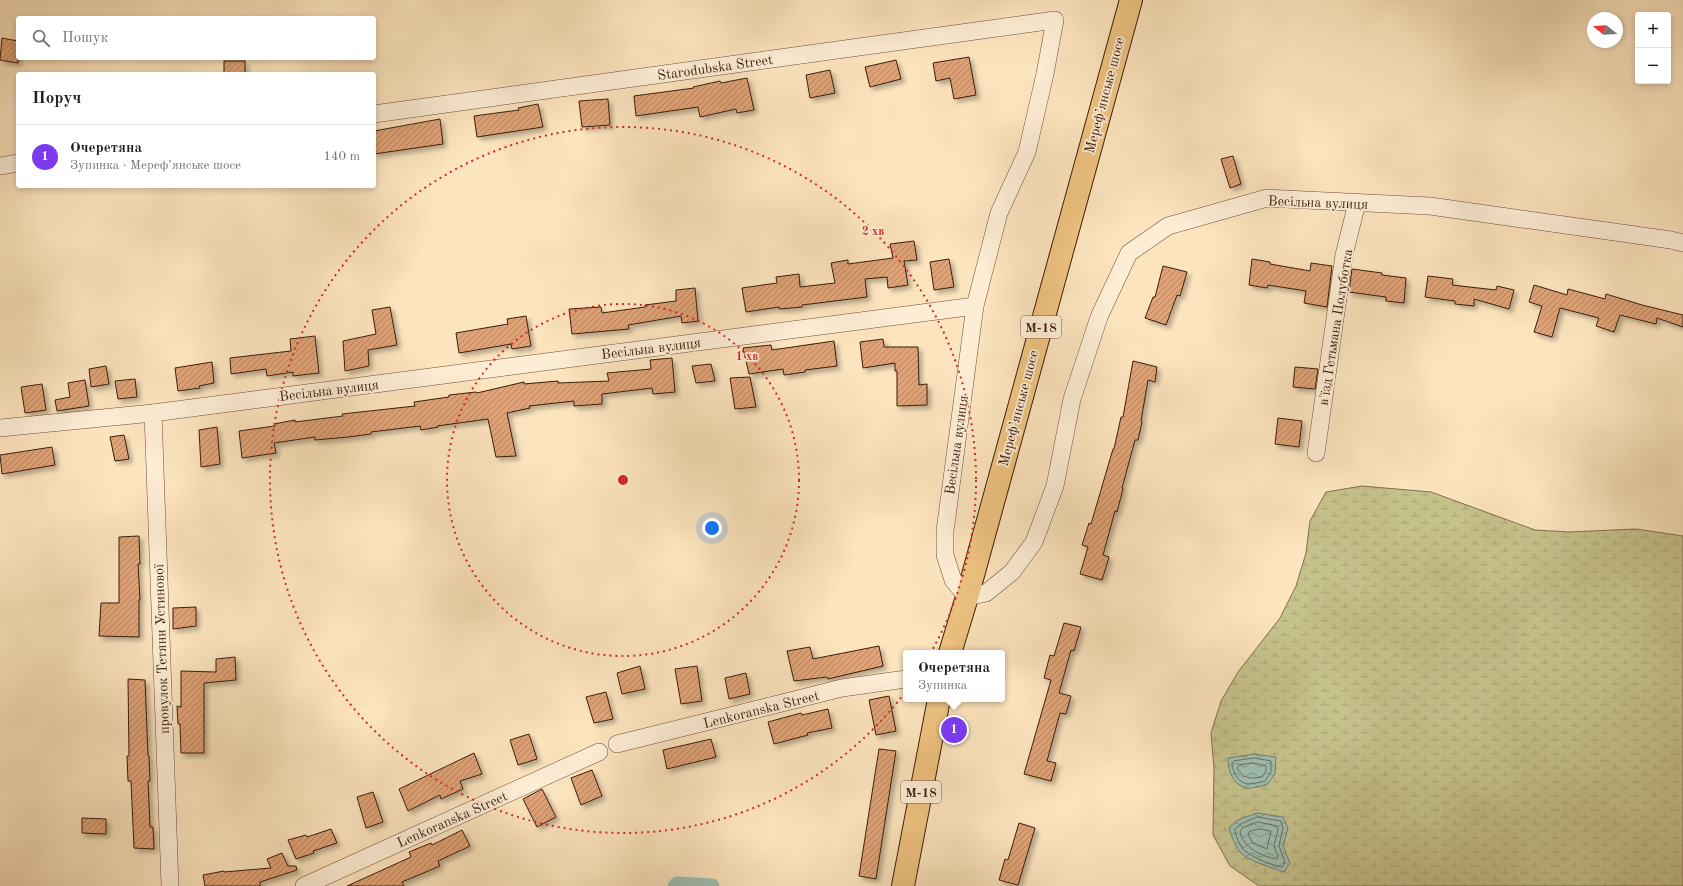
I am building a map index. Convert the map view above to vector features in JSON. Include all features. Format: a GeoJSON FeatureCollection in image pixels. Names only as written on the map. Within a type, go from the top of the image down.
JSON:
{"type":"FeatureCollection","features":[{"type":"Feature","properties":{"kind":"highway","name":"Мереф’янське шосе"},"geometry":{"type":"LineString","coordinates":[[951,650],[967,597],[1131,0]]}},
{"type":"Feature","properties":{"kind":"highway","name":"М-18"},"geometry":{"type":"LineString","coordinates":[[903,886],[938,702]]}},
{"type":"Feature","properties":{"kind":"street","name":"Starodubska Street"},"geometry":{"type":"LineString","coordinates":[[376,114],[1055,20],[1045,74],[1027,152],[999,213],[975,306]]}},
{"type":"Feature","properties":{"kind":"street"},"geometry":{"type":"LineString","coordinates":[[0,166],[16,163]]}},
{"type":"Feature","properties":{"kind":"street","name":"Весільна вулиця"},"geometry":{"type":"LineString","coordinates":[[0,428],[153,413],[975,306],[944,531],[944,555],[953,580],[967,597],[986,593],[1012,572],[1034,542],[1055,486],[1072,399],[1099,317],[1129,253],[1168,226],[1268,198],[1430,206],[1671,240],[1683,243]]}},
{"type":"Feature","properties":{"kind":"street","name":"в'їзд Гетьмана Полуботка"},"geometry":{"type":"LineString","coordinates":[[1316,453],[1344,255],[1357,203]]}},
{"type":"Feature","properties":{"kind":"street","name":"провулок Тетяни Устинової"},"geometry":{"type":"LineString","coordinates":[[153,413],[170,886]]}},
{"type":"Feature","properties":{"kind":"street","name":"Lenkoranska Street"},"geometry":{"type":"LineString","coordinates":[[618,744],[842,688],[903,679]]}},
{"type":"Feature","properties":{"kind":"street","name":"Lenkoranska Street"},"geometry":{"type":"LineString","coordinates":[[304,886],[599,752]]}},
{"type":"Feature","properties":{"kind":"green space"},"geometry":{"type":"Polygon","coordinates":[[[1362,486],[1431,492],[1535,530],[1569,532],[1636,529],[1683,536],[1683,886],[1259,886],[1230,866],[1213,835],[1214,768],[1211,733],[1221,701],[1238,672],[1280,618],[1296,586],[1306,553],[1310,521],[1326,492],[1362,486]]]}},
{"type":"Feature","properties":{"kind":"water"},"geometry":{"type":"Polygon","coordinates":[[[1254,754],[1276,757],[1275,774],[1267,785],[1246,788],[1234,780],[1230,772],[1228,758],[1254,754]]]}},
{"type":"Feature","properties":{"kind":"water"},"geometry":{"type":"Polygon","coordinates":[[[1257,813],[1283,817],[1288,828],[1283,846],[1290,863],[1284,872],[1249,859],[1239,851],[1236,845],[1229,828],[1238,820],[1257,813]]]}},
{"type":"Feature","properties":{"kind":"building"},"geometry":{"type":"Polygon","coordinates":[[[2,38],[16,41],[16,60],[18,60],[18,63],[0,60],[2,38]]]}},
{"type":"Feature","properties":{"kind":"building"},"geometry":{"type":"Polygon","coordinates":[[[969,57],[976,95],[954,99],[950,78],[936,81],[933,63],[969,57]]]}},
{"type":"Feature","properties":{"kind":"building"},"geometry":{"type":"Polygon","coordinates":[[[896,60],[901,79],[870,87],[865,67],[896,60]]]}},
{"type":"Feature","properties":{"kind":"building"},"geometry":{"type":"Polygon","coordinates":[[[224,61],[245,61],[245,72],[224,72],[224,61]]]}},
{"type":"Feature","properties":{"kind":"building"},"geometry":{"type":"Polygon","coordinates":[[[830,70],[835,93],[810,98],[806,75],[830,70]]]}},
{"type":"Feature","properties":{"kind":"building"},"geometry":{"type":"Polygon","coordinates":[[[747,78],[754,110],[737,113],[736,109],[700,117],[698,107],[636,116],[634,96],[694,88],[693,87],[720,81],[721,83],[747,78]]]}},
{"type":"Feature","properties":{"kind":"building"},"geometry":{"type":"Polygon","coordinates":[[[608,99],[610,125],[582,127],[579,101],[608,99]]]}},
{"type":"Feature","properties":{"kind":"building"},"geometry":{"type":"Polygon","coordinates":[[[538,104],[543,127],[477,137],[474,116],[519,110],[518,108],[538,104]]]}},
{"type":"Feature","properties":{"kind":"building"},"geometry":{"type":"Polygon","coordinates":[[[440,119],[443,144],[376,154],[376,131],[440,119]]]}},
{"type":"Feature","properties":{"kind":"building"},"geometry":{"type":"Polygon","coordinates":[[[1233,156],[1241,184],[1230,188],[1221,159],[1233,156]]]}},
{"type":"Feature","properties":{"kind":"building"},"geometry":{"type":"Polygon","coordinates":[[[914,241],[917,260],[904,261],[908,285],[888,288],[887,277],[865,279],[867,297],[802,305],[802,307],[779,309],[779,307],[746,312],[742,288],[777,283],[776,277],[799,274],[800,287],[835,283],[831,263],[848,260],[848,264],[893,258],[890,244],[914,241]]]}},
{"type":"Feature","properties":{"kind":"building"},"geometry":{"type":"Polygon","coordinates":[[[949,259],[954,287],[934,290],[930,262],[949,259]]]}},
{"type":"Feature","properties":{"kind":"building"},"geometry":{"type":"Polygon","coordinates":[[[1252,259],[1270,262],[1270,264],[1310,271],[1311,263],[1332,266],[1327,307],[1304,303],[1306,291],[1268,285],[1267,288],[1249,285],[1252,259]]]}},
{"type":"Feature","properties":{"kind":"building"},"geometry":{"type":"Polygon","coordinates":[[[1163,266],[1187,272],[1180,296],[1177,295],[1166,325],[1145,318],[1153,297],[1155,297],[1163,266]]]}},
{"type":"Feature","properties":{"kind":"building"},"geometry":{"type":"Polygon","coordinates":[[[1352,269],[1406,278],[1404,303],[1386,301],[1386,297],[1349,292],[1352,269]]]}},
{"type":"Feature","properties":{"kind":"building"},"geometry":{"type":"Polygon","coordinates":[[[1428,276],[1453,279],[1452,285],[1496,290],[1497,286],[1514,290],[1509,309],[1474,299],[1474,306],[1455,304],[1455,301],[1425,297],[1428,276]]]}},
{"type":"Feature","properties":{"kind":"building"},"geometry":{"type":"Polygon","coordinates":[[[1534,285],[1567,295],[1568,289],[1605,299],[1606,294],[1683,315],[1683,327],[1657,318],[1656,324],[1620,315],[1614,332],[1596,326],[1599,318],[1560,308],[1552,337],[1534,332],[1542,306],[1529,302],[1534,285]]]}},
{"type":"Feature","properties":{"kind":"building"},"geometry":{"type":"Polygon","coordinates":[[[695,288],[698,321],[682,323],[681,316],[628,325],[629,329],[572,334],[569,309],[601,307],[602,313],[645,307],[645,305],[676,301],[676,290],[695,288]]]}},
{"type":"Feature","properties":{"kind":"building"},"geometry":{"type":"Polygon","coordinates":[[[390,307],[397,345],[368,350],[369,366],[345,371],[343,341],[376,334],[372,310],[390,307]]]}},
{"type":"Feature","properties":{"kind":"building"},"geometry":{"type":"Polygon","coordinates":[[[526,316],[531,346],[512,349],[511,344],[459,353],[456,333],[508,324],[507,319],[526,316]]]}},
{"type":"Feature","properties":{"kind":"building"},"geometry":{"type":"Polygon","coordinates":[[[315,336],[319,373],[293,376],[293,372],[267,376],[266,369],[231,374],[230,358],[291,351],[290,339],[315,336]]]}},
{"type":"Feature","properties":{"kind":"building"},"geometry":{"type":"Polygon","coordinates":[[[883,339],[884,347],[918,347],[919,385],[927,384],[927,405],[897,406],[897,371],[895,371],[895,363],[863,368],[860,342],[883,339]]]}},
{"type":"Feature","properties":{"kind":"building"},"geometry":{"type":"Polygon","coordinates":[[[834,341],[837,366],[805,370],[805,372],[784,375],[783,369],[749,374],[743,348],[771,345],[772,350],[834,341]]]}},
{"type":"Feature","properties":{"kind":"building"},"geometry":{"type":"Polygon","coordinates":[[[672,358],[675,392],[653,394],[652,388],[602,394],[602,404],[574,406],[574,401],[529,406],[530,408],[507,413],[516,456],[496,457],[488,419],[437,426],[438,427],[421,430],[420,426],[371,432],[371,434],[348,437],[315,440],[315,437],[274,443],[276,453],[242,458],[239,431],[275,426],[274,424],[295,420],[295,422],[343,416],[342,414],[415,406],[414,402],[449,397],[449,395],[477,393],[524,382],[524,384],[558,381],[558,383],[609,381],[607,373],[651,369],[650,360],[672,358]]]}},
{"type":"Feature","properties":{"kind":"building"},"geometry":{"type":"Polygon","coordinates":[[[1133,361],[1157,367],[1155,382],[1148,380],[1138,440],[1135,440],[1117,512],[1115,511],[1103,555],[1109,557],[1102,580],[1080,574],[1088,547],[1082,545],[1089,523],[1091,524],[1114,449],[1121,417],[1123,417],[1133,361]]]}},
{"type":"Feature","properties":{"kind":"building"},"geometry":{"type":"Polygon","coordinates":[[[212,362],[214,383],[199,386],[200,388],[178,391],[175,368],[212,362]]]}},
{"type":"Feature","properties":{"kind":"building"},"geometry":{"type":"Polygon","coordinates":[[[711,364],[715,381],[696,383],[692,366],[711,364]]]}},
{"type":"Feature","properties":{"kind":"building"},"geometry":{"type":"Polygon","coordinates":[[[106,366],[109,384],[91,387],[89,369],[106,366]]]}},
{"type":"Feature","properties":{"kind":"building"},"geometry":{"type":"Polygon","coordinates":[[[1295,367],[1318,369],[1315,389],[1293,387],[1295,367]]]}},
{"type":"Feature","properties":{"kind":"building"},"geometry":{"type":"Polygon","coordinates":[[[750,377],[756,407],[735,409],[730,378],[750,377]]]}},
{"type":"Feature","properties":{"kind":"building"},"geometry":{"type":"Polygon","coordinates":[[[135,379],[137,397],[118,399],[115,381],[135,379]]]}},
{"type":"Feature","properties":{"kind":"building"},"geometry":{"type":"Polygon","coordinates":[[[85,380],[89,406],[57,411],[55,400],[70,397],[68,383],[85,380]]]}},
{"type":"Feature","properties":{"kind":"building"},"geometry":{"type":"Polygon","coordinates":[[[42,384],[46,410],[25,413],[21,387],[42,384]]]}},
{"type":"Feature","properties":{"kind":"building"},"geometry":{"type":"Polygon","coordinates":[[[1278,418],[1302,421],[1299,447],[1275,444],[1278,418]]]}},
{"type":"Feature","properties":{"kind":"building"},"geometry":{"type":"Polygon","coordinates":[[[217,427],[220,464],[201,467],[199,430],[217,427]]]}},
{"type":"Feature","properties":{"kind":"building"},"geometry":{"type":"Polygon","coordinates":[[[124,435],[129,459],[115,461],[110,437],[124,435]]]}},
{"type":"Feature","properties":{"kind":"building"},"geometry":{"type":"Polygon","coordinates":[[[52,447],[55,465],[2,474],[0,455],[52,447]]]}},
{"type":"Feature","properties":{"kind":"building"},"geometry":{"type":"Polygon","coordinates":[[[139,536],[139,637],[99,636],[101,603],[119,603],[119,537],[139,536]]]}},
{"type":"Feature","properties":{"kind":"building"},"geometry":{"type":"Polygon","coordinates":[[[196,607],[196,626],[173,629],[173,608],[196,607]]]}},
{"type":"Feature","properties":{"kind":"building"},"geometry":{"type":"Polygon","coordinates":[[[1064,623],[1081,627],[1074,651],[1071,650],[1059,693],[1071,696],[1066,714],[1060,713],[1047,761],[1056,763],[1051,781],[1024,774],[1051,680],[1044,678],[1050,655],[1054,656],[1064,623]]]}},
{"type":"Feature","properties":{"kind":"building"},"geometry":{"type":"Polygon","coordinates":[[[879,646],[883,666],[828,679],[827,677],[794,681],[787,651],[810,647],[813,659],[879,646]]]}},
{"type":"Feature","properties":{"kind":"building"},"geometry":{"type":"Polygon","coordinates":[[[235,657],[236,680],[204,683],[204,753],[181,753],[180,724],[178,724],[177,706],[181,707],[181,671],[216,672],[216,659],[235,657]]]}},
{"type":"Feature","properties":{"kind":"building"},"geometry":{"type":"Polygon","coordinates":[[[640,666],[645,689],[622,694],[617,673],[640,666]]]}},
{"type":"Feature","properties":{"kind":"building"},"geometry":{"type":"Polygon","coordinates":[[[697,666],[702,701],[681,704],[675,669],[697,666]]]}},
{"type":"Feature","properties":{"kind":"building"},"geometry":{"type":"Polygon","coordinates":[[[746,673],[750,694],[729,699],[725,678],[746,673]]]}},
{"type":"Feature","properties":{"kind":"building"},"geometry":{"type":"Polygon","coordinates":[[[128,679],[145,680],[150,781],[148,781],[150,827],[153,827],[154,849],[134,848],[131,781],[128,781],[127,756],[129,756],[128,679]]]}},
{"type":"Feature","properties":{"kind":"building"},"geometry":{"type":"Polygon","coordinates":[[[606,692],[613,719],[594,723],[586,697],[606,692]]]}},
{"type":"Feature","properties":{"kind":"building"},"geometry":{"type":"Polygon","coordinates":[[[889,696],[896,731],[876,735],[869,700],[889,696]]]}},
{"type":"Feature","properties":{"kind":"building"},"geometry":{"type":"Polygon","coordinates":[[[828,709],[832,728],[807,733],[808,735],[774,744],[768,722],[801,713],[802,715],[828,709]]]}},
{"type":"Feature","properties":{"kind":"building"},"geometry":{"type":"Polygon","coordinates":[[[529,734],[537,759],[518,765],[510,740],[529,734]]]}},
{"type":"Feature","properties":{"kind":"building"},"geometry":{"type":"Polygon","coordinates":[[[711,739],[716,757],[667,769],[663,750],[711,739]]]}},
{"type":"Feature","properties":{"kind":"building"},"geometry":{"type":"Polygon","coordinates":[[[879,749],[896,751],[876,879],[859,876],[879,749]]]}},
{"type":"Feature","properties":{"kind":"building"},"geometry":{"type":"Polygon","coordinates":[[[474,753],[482,774],[460,781],[463,789],[441,799],[440,795],[408,811],[399,789],[474,753]]]}},
{"type":"Feature","properties":{"kind":"building"},"geometry":{"type":"Polygon","coordinates":[[[592,770],[602,796],[581,805],[571,778],[592,770]]]}},
{"type":"Feature","properties":{"kind":"building"},"geometry":{"type":"Polygon","coordinates":[[[542,789],[556,817],[537,827],[523,799],[542,789]]]}},
{"type":"Feature","properties":{"kind":"building"},"geometry":{"type":"Polygon","coordinates":[[[373,792],[383,822],[366,828],[357,797],[373,792]]]}},
{"type":"Feature","properties":{"kind":"building"},"geometry":{"type":"Polygon","coordinates":[[[82,818],[106,819],[106,834],[82,833],[82,818]]]}},
{"type":"Feature","properties":{"kind":"building"},"geometry":{"type":"Polygon","coordinates":[[[1019,823],[1035,828],[1018,885],[999,880],[1005,859],[1008,860],[1019,823]]]}},
{"type":"Feature","properties":{"kind":"building"},"geometry":{"type":"Polygon","coordinates":[[[331,829],[337,843],[313,851],[314,853],[296,859],[288,840],[306,835],[307,837],[331,829]]]}},
{"type":"Feature","properties":{"kind":"building"},"geometry":{"type":"Polygon","coordinates":[[[462,830],[470,846],[438,861],[440,866],[402,882],[404,886],[347,886],[411,857],[409,852],[431,843],[432,845],[462,830]]]}},
{"type":"Feature","properties":{"kind":"building"},"geometry":{"type":"Polygon","coordinates":[[[282,853],[288,866],[296,866],[297,870],[260,882],[260,886],[205,886],[203,875],[224,871],[271,868],[267,859],[282,853]]]}},
{"type":"Feature","properties":{"kind":"waterway"},"geometry":{"type":"LineString","coordinates":[[675,886],[677,884],[712,886]]}},
{"type":"Feature","properties":{"kind":"place","name":"Очеретяна"},"geometry":{"type":"Point","coordinates":[954,730]}}]}
